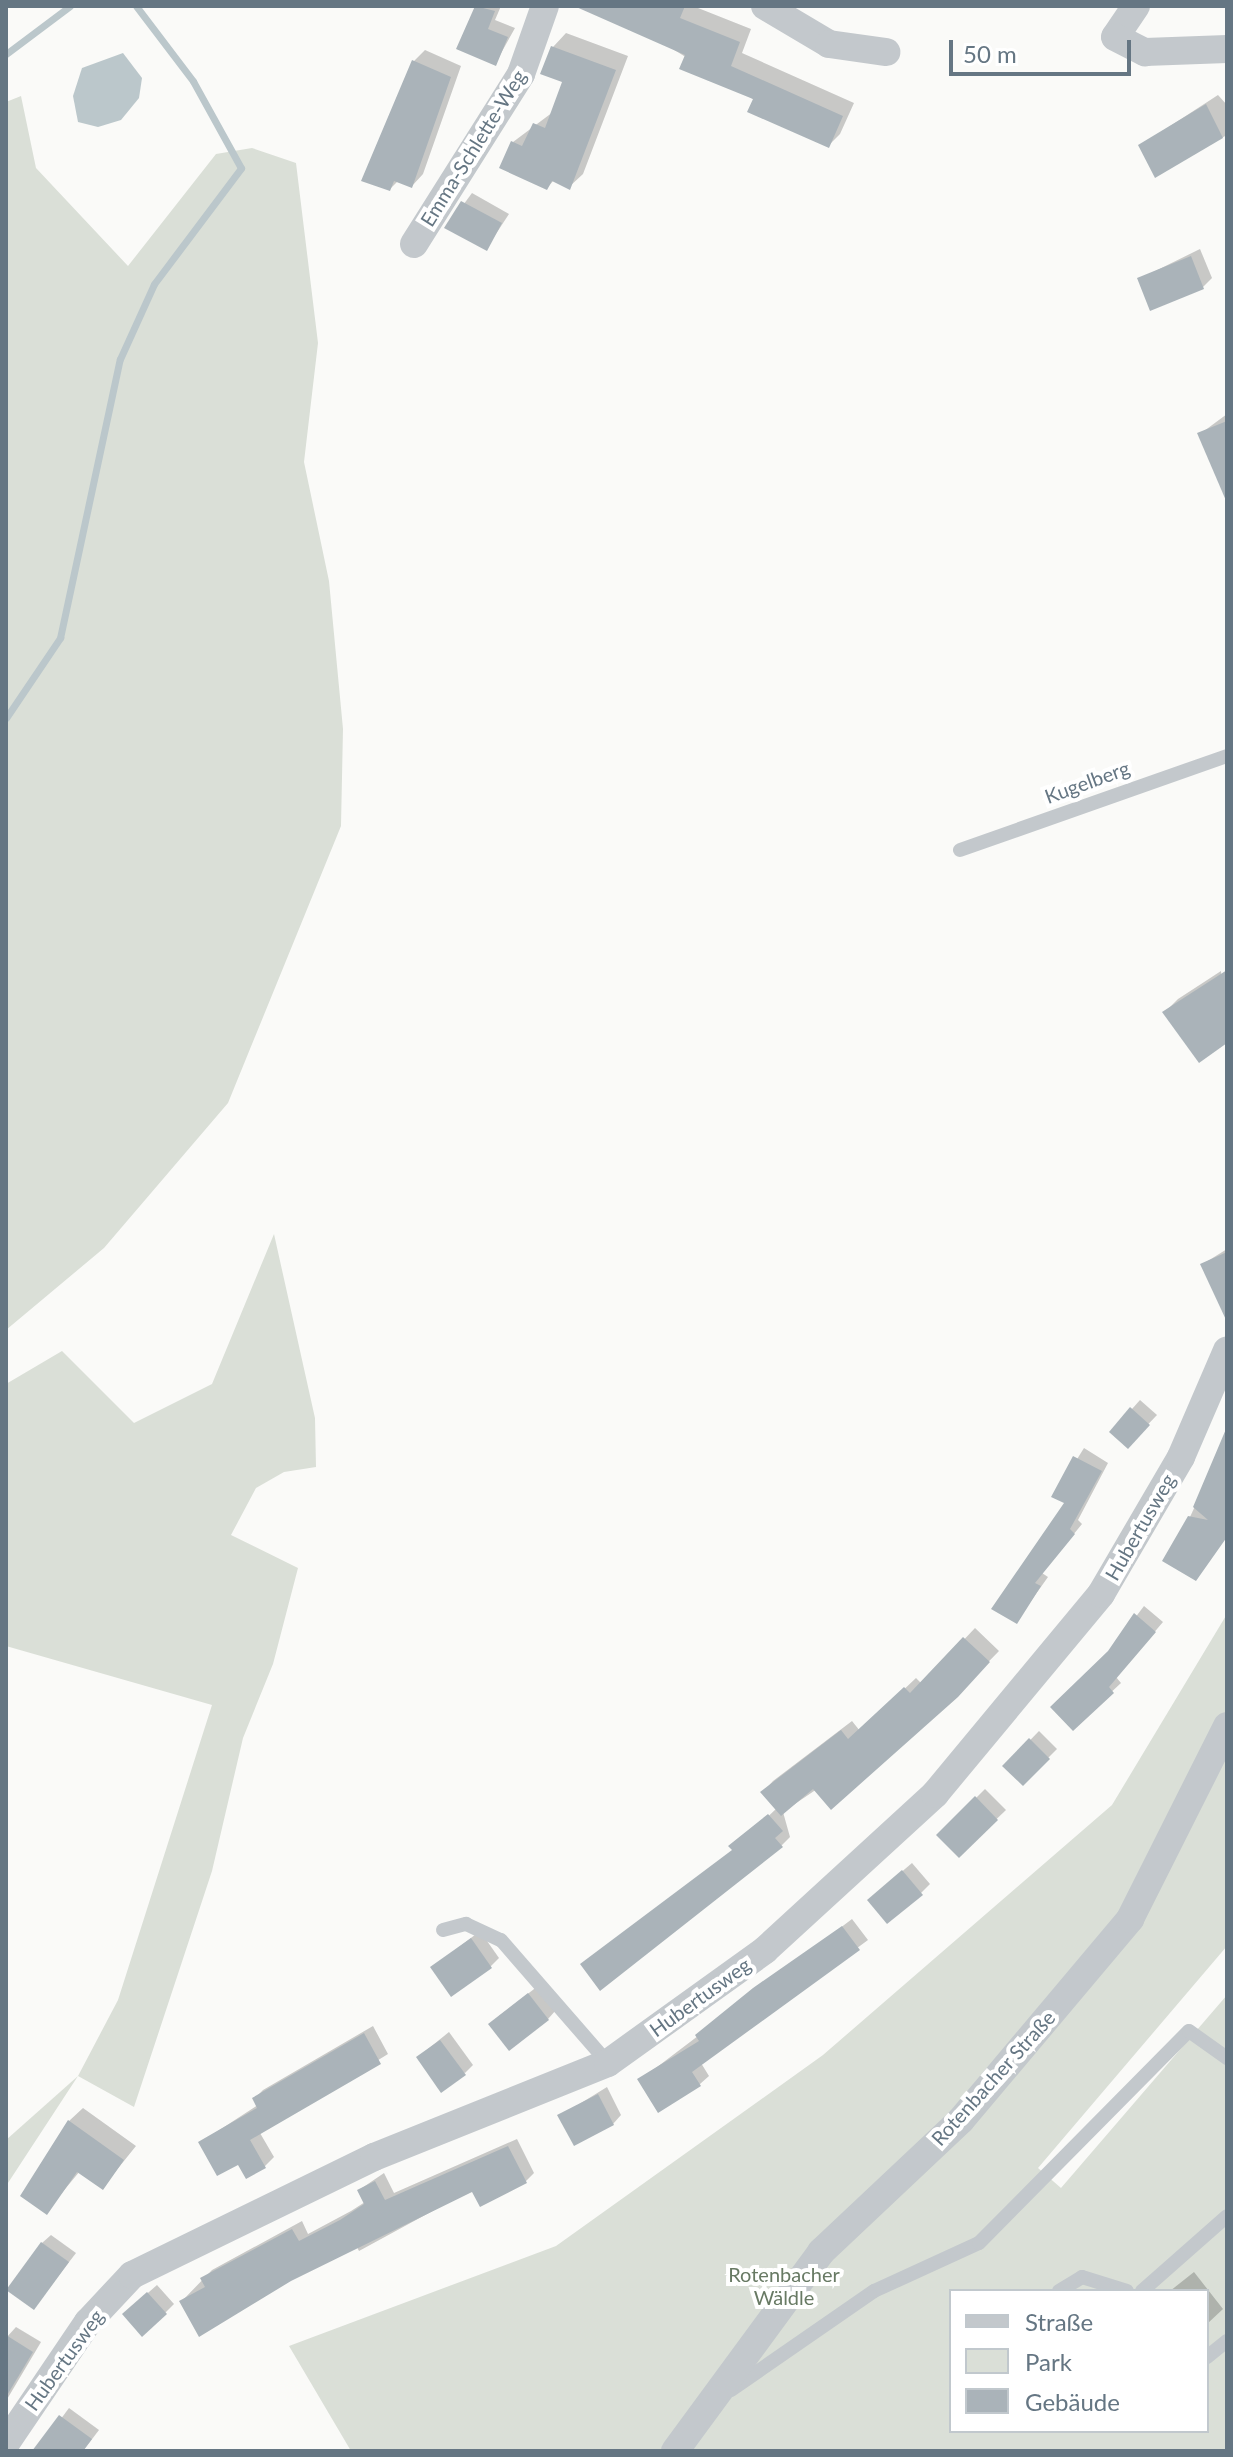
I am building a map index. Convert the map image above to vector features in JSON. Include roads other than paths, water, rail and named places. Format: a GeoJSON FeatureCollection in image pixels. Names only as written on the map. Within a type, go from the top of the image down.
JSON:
{"type":"FeatureCollection","features":[{"type":"Feature","properties":{"kind":"street","name":"Emma-Schlette-Weg"},"geometry":{"type":"LineString","coordinates":[[414,244],[521,74],[545,6]]}},
{"type":"Feature","properties":{"kind":"street"},"geometry":{"type":"LineString","coordinates":[[765,6],[829,44],[886,52]]}},
{"type":"Feature","properties":{"kind":"street"},"geometry":{"type":"LineString","coordinates":[[1136,6],[1115,37],[1145,52],[1227,49]]}},
{"type":"Feature","properties":{"kind":"street","name":"Hubertusweg"},"geometry":{"type":"LineString","coordinates":[[6,2443],[88,2322],[132,2275],[374,2157],[608,2063],[765,1950],[935,1794],[1101,1594],[1181,1457],[1227,1350]]}},
{"type":"Feature","properties":{"kind":"street","name":"Rotenbacher Straße"},"geometry":{"type":"LineString","coordinates":[[680,2444],[721,2397],[821,2252],[961,2120],[1130,1919],[1227,1726]]}},
{"type":"Feature","properties":{"kind":"lane","name":"Kugelberg"},"geometry":{"type":"LineString","coordinates":[[960,850],[1227,756]]}},
{"type":"Feature","properties":{"kind":"lane"},"geometry":{"type":"LineString","coordinates":[[443,1930],[466,1924],[501,1940],[608,2063]]}},
{"type":"Feature","properties":{"kind":"lane"},"geometry":{"type":"LineString","coordinates":[[721,2397],[874,2291],[979,2243],[1189,2031],[1227,2058]]}},
{"type":"Feature","properties":{"kind":"lane"},"geometry":{"type":"LineString","coordinates":[[1144,2289],[1227,2216]]}},
{"type":"Feature","properties":{"kind":"lane"},"geometry":{"type":"LineString","coordinates":[[1062,2289],[1082,2277],[1121,2289]]}},
{"type":"Feature","properties":{"kind":"lane"},"geometry":{"type":"LineString","coordinates":[[1209,2355],[1227,2341]]}},
{"type":"Feature","properties":{"kind":"waterway"},"geometry":{"type":"LineString","coordinates":[[6,54],[70,6]]}},
{"type":"Feature","properties":{"kind":"waterway"},"geometry":{"type":"LineString","coordinates":[[6,718],[60,638],[120,359],[154,284],[241,168],[193,81],[136,6]]}},
{"type":"Feature","properties":{"kind":"park label","name":"Rotenbacher Wäldle"},"geometry":{"type":"Point","coordinates":[784,2286]}}]}
